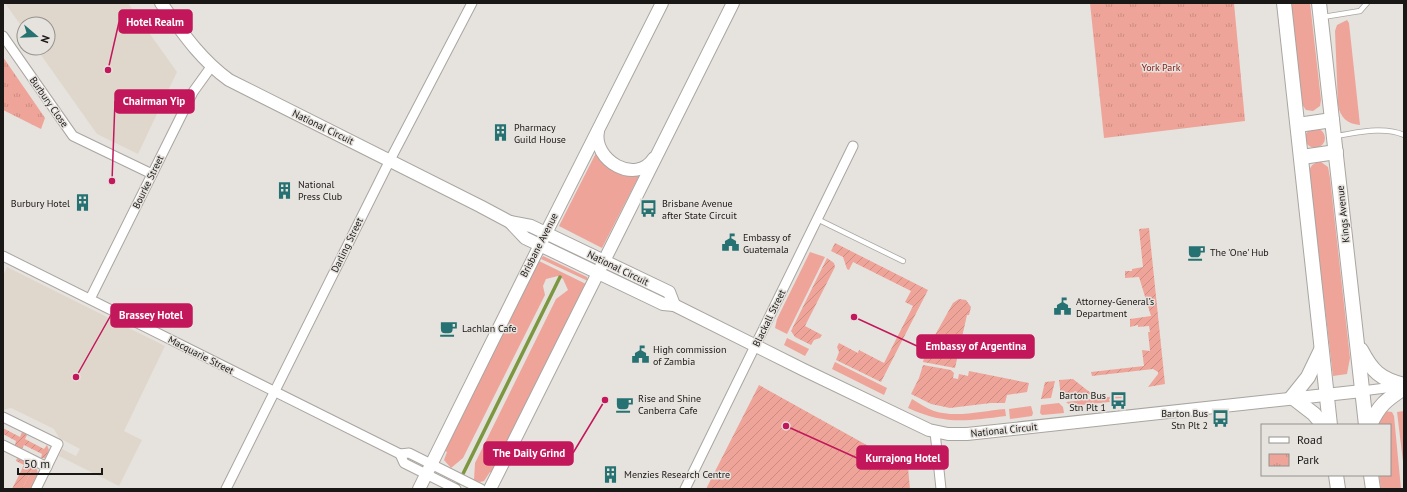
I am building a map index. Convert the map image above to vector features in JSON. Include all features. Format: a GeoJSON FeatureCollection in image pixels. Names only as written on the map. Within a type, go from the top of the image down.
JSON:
{"type":"FeatureCollection","features":[{"type":"Feature","properties":{"kind":"main road"},"geometry":{"type":"LineString","coordinates":[[1284,3],[1302,157],[1330,424]]}},
{"type":"Feature","properties":{"kind":"main road","name":"Kings Avenue"},"geometry":{"type":"LineString","coordinates":[[1319,3],[1366,424]]}},
{"type":"Feature","properties":{"kind":"main road"},"geometry":{"type":"LineString","coordinates":[[1298,125],[1332,120]]}},
{"type":"Feature","properties":{"kind":"main road"},"geometry":{"type":"LineString","coordinates":[[1302,157],[1336,152]]}},
{"type":"Feature","properties":{"kind":"main road"},"geometry":{"type":"LineString","coordinates":[[1358,344],[1368,363],[1379,375],[1389,381],[1404,386]]}},
{"type":"Feature","properties":{"kind":"main road"},"geometry":{"type":"LineString","coordinates":[[1322,348],[1308,377],[1292,398],[1314,414],[1322,424]]}},
{"type":"Feature","properties":{"kind":"main road"},"geometry":{"type":"LineString","coordinates":[[1370,424],[1382,403],[1404,386]]}},
{"type":"Feature","properties":{"kind":"main road"},"geometry":{"type":"LineString","coordinates":[[1336,476],[1338,489]]}},
{"type":"Feature","properties":{"kind":"main road"},"geometry":{"type":"LineString","coordinates":[[1372,476],[1373,489]]}},
{"type":"Feature","properties":{"kind":"street","name":"National Circuit"},"geometry":{"type":"LineString","coordinates":[[161,3],[193,48],[211,67],[229,80],[390,160],[510,222],[531,226],[546,232],[669,292],[674,304]]}},
{"type":"Feature","properties":{"kind":"street","name":"Darling Street"},"geometry":{"type":"LineString","coordinates":[[226,489],[390,160],[472,3]]}},
{"type":"Feature","properties":{"kind":"street","name":"Brisbane Avenue"},"geometry":{"type":"LineString","coordinates":[[419,489],[546,232],[662,3]]}},
{"type":"Feature","properties":{"kind":"street"},"geometry":{"type":"LineString","coordinates":[[490,489],[733,3]]}},
{"type":"Feature","properties":{"kind":"street","name":"Burbury Close"},"geometry":{"type":"LineString","coordinates":[[3,36],[73,136],[152,174]]}},
{"type":"Feature","properties":{"kind":"street","name":"Bourke Street"},"geometry":{"type":"LineString","coordinates":[[90,299],[193,92],[211,67]]}},
{"type":"Feature","properties":{"kind":"street"},"geometry":{"type":"LineString","coordinates":[[598,129],[598,140],[601,150],[611,163],[621,168],[632,169],[642,167],[652,161],[658,152]]}},
{"type":"Feature","properties":{"kind":"street","name":"Blackall Street"},"geometry":{"type":"LineString","coordinates":[[685,489],[853,146]]}},
{"type":"Feature","properties":{"kind":"street","name":"National Circuit"},"geometry":{"type":"LineString","coordinates":[[510,222],[525,238],[663,304],[674,304],[895,416],[934,432],[951,435],[967,434],[1362,391]]}},
{"type":"Feature","properties":{"kind":"street","name":"Macquarie Street"},"geometry":{"type":"LineString","coordinates":[[3,256],[400,454],[404,463],[450,473],[481,489]]}},
{"type":"Feature","properties":{"kind":"street"},"geometry":{"type":"LineString","coordinates":[[1362,391],[1404,386]]}},
{"type":"Feature","properties":{"kind":"street"},"geometry":{"type":"LineString","coordinates":[[3,417],[58,444],[36,489]]}},
{"type":"Feature","properties":{"kind":"street"},"geometry":{"type":"LineString","coordinates":[[934,432],[941,489]]}},
{"type":"Feature","properties":{"kind":"street"},"geometry":{"type":"LineString","coordinates":[[3,445],[47,467]]}},
{"type":"Feature","properties":{"kind":"street","name":"Macquarie Street"},"geometry":{"type":"LineString","coordinates":[[429,469],[444,483],[456,489]]}},
{"type":"Feature","properties":{"kind":"lane"},"geometry":{"type":"LineString","coordinates":[[1321,18],[1360,11],[1367,3]]}},
{"type":"Feature","properties":{"kind":"lane"},"geometry":{"type":"LineString","coordinates":[[1334,137],[1380,130],[1396,132],[1404,135]]}},
{"type":"Feature","properties":{"kind":"lane"},"geometry":{"type":"LineString","coordinates":[[817,219],[903,261]]}},
{"type":"Feature","properties":{"kind":"shaded area"},"geometry":{"type":"Polygon","coordinates":[[[5,3],[128,3],[177,72],[138,154],[97,134],[42,56],[56,56],[56,16],[16,16],[16,19],[5,3]]]}},
{"type":"Feature","properties":{"kind":"shaded area"},"geometry":{"type":"Polygon","coordinates":[[[7,267],[165,346],[124,431],[142,440],[119,486],[59,456],[62,449],[76,456],[80,449],[59,438],[54,429],[11,408],[3,410],[3,276],[7,267]]]}},
{"type":"Feature","properties":{"kind":"green space","name":"York Park"},"geometry":{"type":"Polygon","coordinates":[[[1090,3],[1234,3],[1245,121],[1104,138],[1090,3]]]}},
{"type":"Feature","properties":{"kind":"green space"},"geometry":{"type":"Polygon","coordinates":[[[1290,3],[1310,3],[1321,100],[1320,106],[1313,111],[1306,110],[1301,103],[1290,3]]]}},
{"type":"Feature","properties":{"kind":"green space"},"geometry":{"type":"Polygon","coordinates":[[[1347,20],[1349,23],[1360,125],[1351,123],[1345,119],[1340,113],[1338,105],[1335,31],[1337,25],[1347,20]]]}},
{"type":"Feature","properties":{"kind":"green space"},"geometry":{"type":"Polygon","coordinates":[[[3,57],[45,118],[41,129],[3,110],[3,57]]]}},
{"type":"Feature","properties":{"kind":"green space"},"geometry":{"type":"Polygon","coordinates":[[[1315,128],[1322,131],[1325,138],[1322,145],[1315,148],[1308,145],[1305,138],[1308,131],[1315,128]]]}},
{"type":"Feature","properties":{"kind":"green space"},"geometry":{"type":"Polygon","coordinates":[[[597,151],[640,174],[602,248],[559,226],[597,151]]]}},
{"type":"Feature","properties":{"kind":"green space"},"geometry":{"type":"Polygon","coordinates":[[[1321,162],[1328,167],[1330,178],[1350,358],[1347,374],[1333,376],[1309,174],[1312,165],[1321,162]]]}},
{"type":"Feature","properties":{"kind":"green space"},"geometry":{"type":"Polygon","coordinates":[[[1149,228],[1165,384],[1148,387],[1158,374],[1158,372],[1153,369],[1092,376],[1091,372],[1144,366],[1142,350],[1150,351],[1148,332],[1150,332],[1149,326],[1138,327],[1138,325],[1130,327],[1130,319],[1151,316],[1139,277],[1125,278],[1125,271],[1132,271],[1132,269],[1143,267],[1139,229],[1149,228]]]}},
{"type":"Feature","properties":{"kind":"green space"},"geometry":{"type":"Polygon","coordinates":[[[835,243],[928,290],[881,382],[836,360],[839,352],[837,347],[839,343],[858,353],[859,350],[884,363],[913,306],[905,302],[911,291],[853,262],[849,270],[847,269],[843,257],[831,251],[835,243]]]}},
{"type":"Feature","properties":{"kind":"green space"},"geometry":{"type":"Polygon","coordinates":[[[810,252],[825,257],[787,334],[775,328],[777,319],[810,252]]]}},
{"type":"Feature","properties":{"kind":"green space"},"geometry":{"type":"Polygon","coordinates":[[[543,256],[587,277],[588,281],[541,259],[543,256]]]}},
{"type":"Feature","properties":{"kind":"green space"},"geometry":{"type":"Polygon","coordinates":[[[827,258],[834,263],[835,267],[805,326],[822,335],[820,338],[814,340],[811,345],[795,337],[791,331],[827,258]]]}},
{"type":"Feature","properties":{"kind":"green space"},"geometry":{"type":"Polygon","coordinates":[[[539,261],[586,284],[492,473],[490,472],[484,481],[480,482],[474,480],[475,463],[556,299],[568,290],[563,279],[558,276],[546,279],[543,286],[545,295],[463,458],[451,468],[444,460],[447,452],[445,451],[539,261]]]}},
{"type":"Feature","properties":{"kind":"green space"},"geometry":{"type":"Polygon","coordinates":[[[959,299],[966,300],[971,307],[969,315],[967,315],[955,368],[923,362],[925,353],[953,303],[959,299]]]}},
{"type":"Feature","properties":{"kind":"green space"},"geometry":{"type":"Polygon","coordinates":[[[787,338],[809,349],[805,356],[784,345],[787,338]]]}},
{"type":"Feature","properties":{"kind":"green space"},"geometry":{"type":"Polygon","coordinates":[[[835,362],[887,388],[884,395],[832,369],[835,362]]]}},
{"type":"Feature","properties":{"kind":"green space"},"geometry":{"type":"Polygon","coordinates":[[[923,365],[951,370],[954,373],[953,378],[958,379],[959,374],[968,376],[969,371],[1029,383],[1027,392],[1007,395],[1005,403],[991,403],[950,408],[931,404],[911,394],[919,378],[923,365]]]}},
{"type":"Feature","properties":{"kind":"green space"},"geometry":{"type":"Polygon","coordinates":[[[1073,379],[1092,394],[1061,397],[1059,380],[1073,379]]]}},
{"type":"Feature","properties":{"kind":"green space"},"geometry":{"type":"Polygon","coordinates":[[[1055,381],[1051,398],[1041,399],[1045,382],[1055,381]]]}},
{"type":"Feature","properties":{"kind":"green space"},"geometry":{"type":"Polygon","coordinates":[[[759,385],[908,468],[910,489],[706,489],[759,385]]]}},
{"type":"Feature","properties":{"kind":"green space"},"geometry":{"type":"Polygon","coordinates":[[[1125,395],[1125,398],[1109,399],[1110,402],[1081,405],[1079,408],[1075,409],[1075,406],[1071,406],[1066,402],[1125,395]]]}},
{"type":"Feature","properties":{"kind":"green space"},"geometry":{"type":"Polygon","coordinates":[[[912,399],[931,410],[942,413],[960,414],[1005,409],[1006,416],[967,420],[933,417],[908,408],[912,399]]]}},
{"type":"Feature","properties":{"kind":"green space"},"geometry":{"type":"Polygon","coordinates":[[[1059,403],[1063,407],[1064,413],[1042,415],[1040,413],[1041,405],[1059,403]]]}},
{"type":"Feature","properties":{"kind":"green space"},"geometry":{"type":"Polygon","coordinates":[[[1031,406],[1033,413],[1032,416],[1010,419],[1009,409],[1031,406]]]}},
{"type":"Feature","properties":{"kind":"green space"},"geometry":{"type":"Polygon","coordinates":[[[1384,411],[1392,412],[1394,416],[1401,489],[1381,489],[1379,476],[1391,476],[1391,424],[1376,424],[1384,411]]]}},
{"type":"Feature","properties":{"kind":"green space"},"geometry":{"type":"Polygon","coordinates":[[[1404,411],[1404,470],[1397,412],[1404,411]]]}},
{"type":"Feature","properties":{"kind":"green space"},"geometry":{"type":"Polygon","coordinates":[[[3,428],[20,437],[22,432],[27,435],[25,439],[44,449],[47,445],[49,450],[45,458],[41,458],[42,454],[24,445],[22,449],[15,445],[16,441],[3,434],[3,428]]]}},
{"type":"Feature","properties":{"kind":"green space"},"geometry":{"type":"Polygon","coordinates":[[[17,458],[34,466],[22,489],[12,489],[24,465],[16,461],[17,458]]]}},
{"type":"Feature","properties":{"kind":"green space"},"geometry":{"type":"Polygon","coordinates":[[[34,466],[38,474],[32,489],[22,489],[34,466]]]}},
{"type":"Feature","properties":{"kind":"waterway"},"geometry":{"type":"LineString","coordinates":[[456,488],[560,277]]}},
{"type":"Feature","properties":{"kind":"place","name":"Hotel Realm"},"geometry":{"type":"Point","coordinates":[108,70]}},
{"type":"Feature","properties":{"kind":"place","name":"Pharmacy Guild House"},"geometry":{"type":"Point","coordinates":[501,133]}},
{"type":"Feature","properties":{"kind":"place","name":"Chairman Yip"},"geometry":{"type":"Point","coordinates":[112,181]}},
{"type":"Feature","properties":{"kind":"place","name":"National Press Club"},"geometry":{"type":"Point","coordinates":[285,190]}},
{"type":"Feature","properties":{"kind":"place","name":"Burbury Hotel"},"geometry":{"type":"Point","coordinates":[83,203]}},
{"type":"Feature","properties":{"kind":"place","name":"Brisbane Avenue after State Circuit"},"geometry":{"type":"Point","coordinates":[649,209]}},
{"type":"Feature","properties":{"kind":"place","name":"Embassy of Guatemala"},"geometry":{"type":"Point","coordinates":[730,243]}},
{"type":"Feature","properties":{"kind":"place","name":"The 'One' Hub"},"geometry":{"type":"Point","coordinates":[1197,252]}},
{"type":"Feature","properties":{"kind":"place","name":"Attorney-General’s Department"},"geometry":{"type":"Point","coordinates":[1063,307]}},
{"type":"Feature","properties":{"kind":"place","name":"Embassy of Argentina"},"geometry":{"type":"Point","coordinates":[854,317]}},
{"type":"Feature","properties":{"kind":"place","name":"Lachlan Cafe"},"geometry":{"type":"Point","coordinates":[449,328]}},
{"type":"Feature","properties":{"kind":"place","name":"High commission of Zambia"},"geometry":{"type":"Point","coordinates":[640,355]}},
{"type":"Feature","properties":{"kind":"place","name":"Brassey Hotel"},"geometry":{"type":"Point","coordinates":[76,377]}},
{"type":"Feature","properties":{"kind":"place","name":"The Daily Grind"},"geometry":{"type":"Point","coordinates":[605,400]}},
{"type":"Feature","properties":{"kind":"place","name":"Barton Bus Stn Plt 1"},"geometry":{"type":"Point","coordinates":[1119,401]}},
{"type":"Feature","properties":{"kind":"place","name":"Rise and Shine Canberra Cafe"},"geometry":{"type":"Point","coordinates":[625,404]}},
{"type":"Feature","properties":{"kind":"place","name":"Barton Bus Stn Plt 2"},"geometry":{"type":"Point","coordinates":[1221,419]}},
{"type":"Feature","properties":{"kind":"place","name":"Kurrajong Hotel"},"geometry":{"type":"Point","coordinates":[786,426]}},
{"type":"Feature","properties":{"kind":"place","name":"Menzies Research Centre"},"geometry":{"type":"Point","coordinates":[611,474]}}]}
